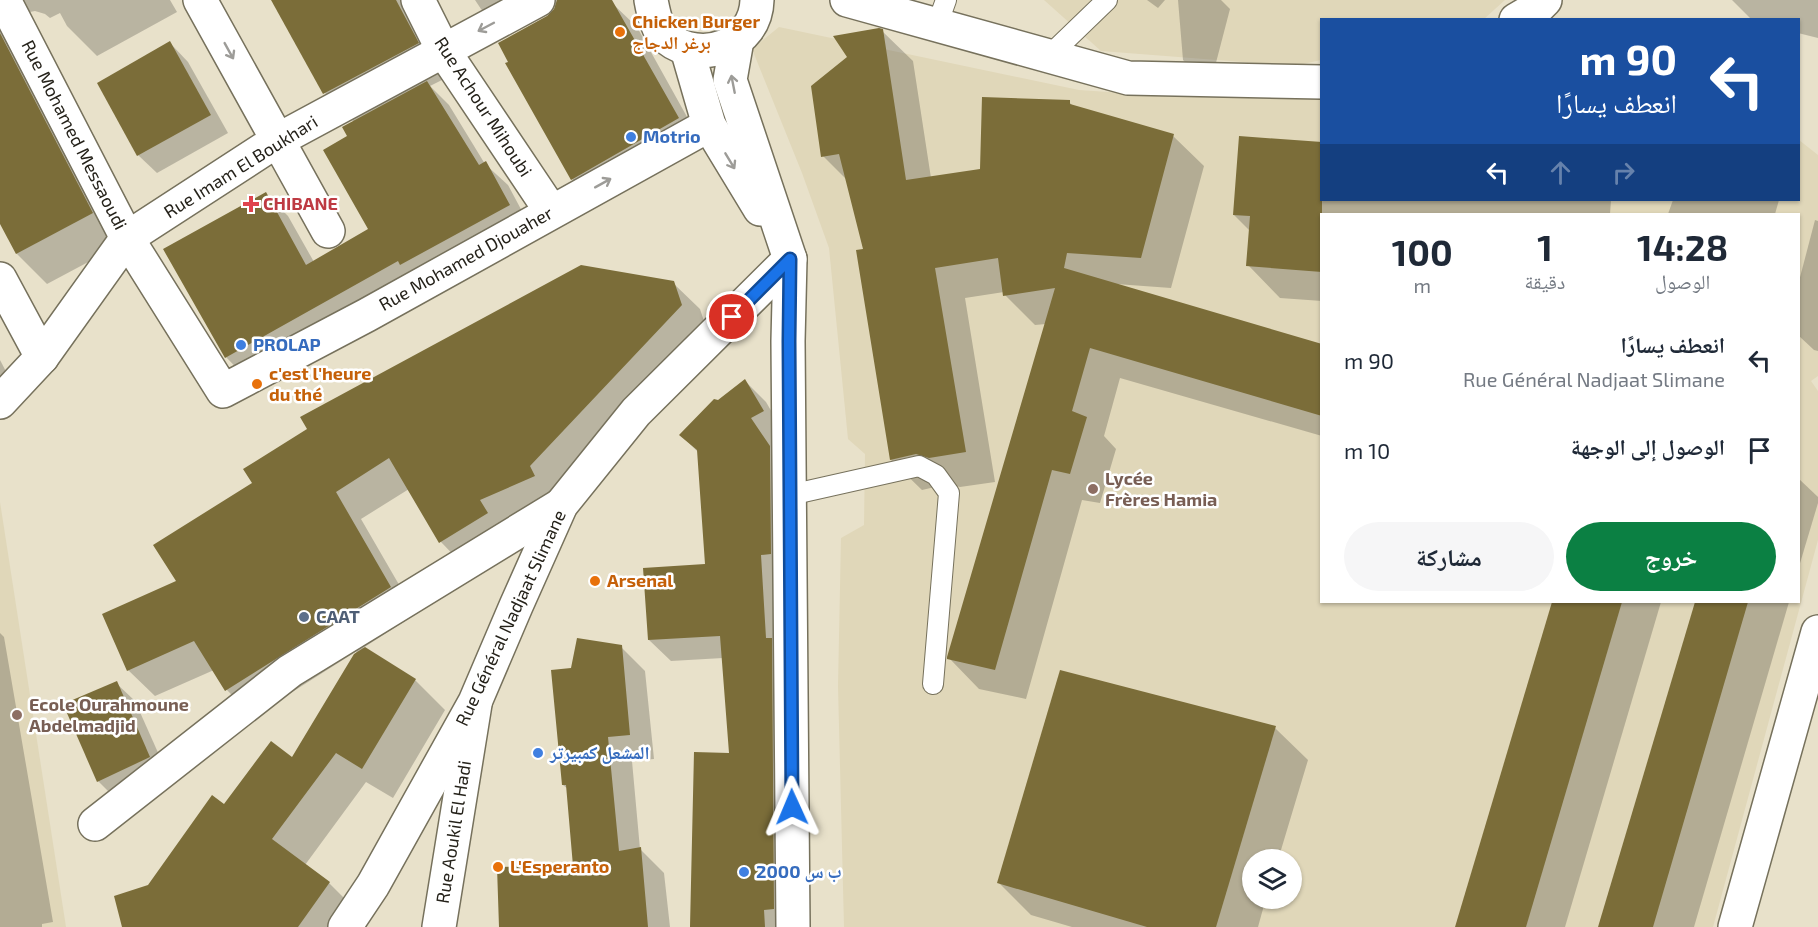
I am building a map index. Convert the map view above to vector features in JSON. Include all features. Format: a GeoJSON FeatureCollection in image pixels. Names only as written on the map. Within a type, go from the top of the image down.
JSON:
{"type":"FeatureCollection","features":[{"type":"Feature","properties":{"kind":"street","name":"Rue Mohamed Messaoudi"},"geometry":{"type":"LineString","coordinates":[[4,0],[127,238],[223,390]]}},
{"type":"Feature","properties":{"kind":"street"},"geometry":{"type":"LineString","coordinates":[[201,0],[328,231]]}},
{"type":"Feature","properties":{"kind":"street","name":"Rue Achour Mihoubi"},"geometry":{"type":"LineString","coordinates":[[418,0],[442,50],[551,211]]}},
{"type":"Feature","properties":{"kind":"street","name":"Rue Imam El Boukhari"},"geometry":{"type":"LineString","coordinates":[[0,402],[42,357],[127,238],[278,140],[538,0]]}},
{"type":"Feature","properties":{"kind":"street"},"geometry":{"type":"LineString","coordinates":[[651,0],[653,12],[665,38],[687,48],[704,51],[721,49],[737,40],[754,18],[757,0]]}},
{"type":"Feature","properties":{"kind":"street"},"geometry":{"type":"LineString","coordinates":[[847,0],[942,12],[1049,56],[1128,78],[1320,82]]}},
{"type":"Feature","properties":{"kind":"street"},"geometry":{"type":"LineString","coordinates":[[1519,18],[1545,0]]}},
{"type":"Feature","properties":{"kind":"street"},"geometry":{"type":"LineString","coordinates":[[737,40],[730,80],[790,259],[793,927]]}},
{"type":"Feature","properties":{"kind":"street"},"geometry":{"type":"LineString","coordinates":[[687,48],[709,125],[790,259]]}},
{"type":"Feature","properties":{"kind":"street","name":"Rue Mohamed Djouaher"},"geometry":{"type":"LineString","coordinates":[[223,390],[367,315],[709,125]]}},
{"type":"Feature","properties":{"kind":"street","name":"Rue Général Nadjaat Slimane"},"geometry":{"type":"LineString","coordinates":[[345,927],[373,885],[475,702],[561,506],[636,412],[790,259]]}},
{"type":"Feature","properties":{"kind":"street"},"geometry":{"type":"LineString","coordinates":[[0,279],[42,357]]}},
{"type":"Feature","properties":{"kind":"street"},"geometry":{"type":"LineString","coordinates":[[95,824],[290,670],[561,506]]}},
{"type":"Feature","properties":{"kind":"street"},"geometry":{"type":"LineString","coordinates":[[1735,927],[1818,632]]}},
{"type":"Feature","properties":{"kind":"street","name":"Rue Aoukil El Hadi"},"geometry":{"type":"LineString","coordinates":[[439,927],[475,702]]}},
{"type":"Feature","properties":{"kind":"lane"},"geometry":{"type":"LineString","coordinates":[[1049,56],[1107,0]]}},
{"type":"Feature","properties":{"kind":"lane"},"geometry":{"type":"LineString","coordinates":[[790,495],[919,466],[936,475],[949,493],[933,684]]}},
{"type":"Feature","properties":{"kind":"shaded area"},"geometry":{"type":"Polygon","coordinates":[[[1044,0],[1505,0],[1485,18],[1320,18],[1320,60],[1294,66],[1101,51],[1044,0]]]}},
{"type":"Feature","properties":{"kind":"shaded area","name":"Lycée Frères Hamia"},"geometry":{"type":"Polygon","coordinates":[[[779,27],[1079,90],[1167,96],[1320,97],[1320,201],[1800,201],[1800,141],[1818,155],[1818,376],[1811,381],[1818,391],[1818,540],[1713,927],[844,927],[838,686],[841,538],[864,525],[865,454],[848,439],[829,248],[802,173],[752,49],[779,27]]]}},
{"type":"Feature","properties":{"kind":"shaded area","name":"Ecole Ourahmoune Abdelmadjid"},"geometry":{"type":"Polygon","coordinates":[[[0,502],[66,927],[0,927],[0,502]]]}},
{"type":"Feature","properties":{"kind":"building"},"geometry":{"type":"Polygon","coordinates":[[[271,0],[396,0],[419,43],[323,94],[271,0]]]}},
{"type":"Feature","properties":{"kind":"building"},"geometry":{"type":"Polygon","coordinates":[[[557,0],[612,0],[679,118],[571,180],[505,63],[508,62],[498,43],[547,16],[554,9],[557,0]]]}},
{"type":"Feature","properties":{"kind":"building"},"geometry":{"type":"Polygon","coordinates":[[[883,29],[906,180],[980,169],[982,97],[1070,100],[1070,104],[1174,134],[1141,258],[1067,253],[1064,268],[1320,343],[1320,415],[1090,348],[1072,411],[1087,417],[1070,474],[1052,470],[995,670],[947,659],[947,657],[1055,288],[1003,296],[998,258],[935,268],[966,452],[929,458],[916,454],[890,460],[856,250],[863,249],[839,154],[821,157],[811,86],[847,57],[833,36],[883,29]]]}},
{"type":"Feature","properties":{"kind":"building"},"geometry":{"type":"Polygon","coordinates":[[[0,33],[93,213],[16,254],[0,224],[0,33]]]}},
{"type":"Feature","properties":{"kind":"building"},"geometry":{"type":"Polygon","coordinates":[[[170,41],[211,115],[137,156],[97,83],[170,41]]]}},
{"type":"Feature","properties":{"kind":"building"},"geometry":{"type":"Polygon","coordinates":[[[427,81],[479,165],[486,161],[510,205],[400,265],[398,261],[225,358],[163,249],[266,192],[306,265],[368,229],[323,150],[347,136],[342,127],[427,81]]]}},
{"type":"Feature","properties":{"kind":"building"},"geometry":{"type":"Polygon","coordinates":[[[1239,136],[1320,142],[1322,213],[1320,213],[1320,272],[1246,266],[1250,216],[1233,215],[1239,136]]]}},
{"type":"Feature","properties":{"kind":"building"},"geometry":{"type":"Polygon","coordinates":[[[581,265],[674,281],[682,305],[530,466],[535,476],[480,500],[488,513],[439,543],[389,458],[336,492],[391,587],[225,691],[194,641],[127,671],[102,614],[176,581],[153,545],[252,483],[243,469],[307,429],[300,417],[581,265]]]}},
{"type":"Feature","properties":{"kind":"building"},"geometry":{"type":"Polygon","coordinates":[[[745,379],[764,411],[751,418],[770,446],[771,554],[761,555],[766,638],[772,638],[774,909],[764,910],[765,927],[690,927],[694,752],[729,753],[720,636],[648,640],[643,568],[705,564],[697,450],[679,435],[714,399],[718,400],[745,379]]]}},
{"type":"Feature","properties":{"kind":"building"},"geometry":{"type":"Polygon","coordinates":[[[1552,603],[1622,603],[1526,927],[1455,927],[1552,603]]]}},
{"type":"Feature","properties":{"kind":"building"},"geometry":{"type":"Polygon","coordinates":[[[1695,603],[1748,603],[1653,927],[1598,927],[1695,603]]]}},
{"type":"Feature","properties":{"kind":"building"},"geometry":{"type":"Polygon","coordinates":[[[577,638],[622,645],[630,735],[608,737],[619,851],[641,847],[648,927],[499,927],[497,867],[573,866],[566,785],[562,785],[551,670],[571,668],[577,638]]]}},
{"type":"Feature","properties":{"kind":"building"},"geometry":{"type":"Polygon","coordinates":[[[365,647],[416,679],[362,769],[336,753],[272,839],[330,882],[298,927],[122,927],[114,896],[148,885],[212,795],[224,804],[271,741],[292,757],[354,654],[365,647]]]}},
{"type":"Feature","properties":{"kind":"building"},"geometry":{"type":"Polygon","coordinates":[[[1060,670],[1276,726],[1216,927],[1147,927],[997,883],[1060,670]]]}},
{"type":"Feature","properties":{"kind":"building"},"geometry":{"type":"Polygon","coordinates":[[[117,681],[150,757],[97,782],[63,704],[117,681]]]}},
{"type":"Feature","properties":{"kind":"place","name":"Chicken Burger برغر الدجاج"},"geometry":{"type":"Point","coordinates":[620,32]}},
{"type":"Feature","properties":{"kind":"place","name":"Motrio"},"geometry":{"type":"Point","coordinates":[631,137]}},
{"type":"Feature","properties":{"kind":"place","name":"CHIBANE"},"geometry":{"type":"Point","coordinates":[251,204]}},
{"type":"Feature","properties":{"kind":"place","name":"PROLAP"},"geometry":{"type":"Point","coordinates":[241,345]}},
{"type":"Feature","properties":{"kind":"place","name":"c'est l'heure du thé"},"geometry":{"type":"Point","coordinates":[257,384]}},
{"type":"Feature","properties":{"kind":"place","name":"Lycée Frères Hamia"},"geometry":{"type":"Point","coordinates":[1093,489]}},
{"type":"Feature","properties":{"kind":"place","name":"Arsenal"},"geometry":{"type":"Point","coordinates":[595,581]}},
{"type":"Feature","properties":{"kind":"place","name":"CAAT"},"geometry":{"type":"Point","coordinates":[304,617]}},
{"type":"Feature","properties":{"kind":"place","name":"Ecole Ourahmoune Abdelmadjid"},"geometry":{"type":"Point","coordinates":[17,715]}},
{"type":"Feature","properties":{"kind":"place","name":"المشعل كمبيرتر"},"geometry":{"type":"Point","coordinates":[538,753]}},
{"type":"Feature","properties":{"kind":"place","name":"L'Esperanto"},"geometry":{"type":"Point","coordinates":[498,867]}},
{"type":"Feature","properties":{"kind":"place","name":"ب س 2000"},"geometry":{"type":"Point","coordinates":[744,872]}},
{"type":"Feature","properties":{"kind":"route"},"geometry":{"type":"LineString","coordinates":[[732,317],[790,259],[792,807]]}}]}
